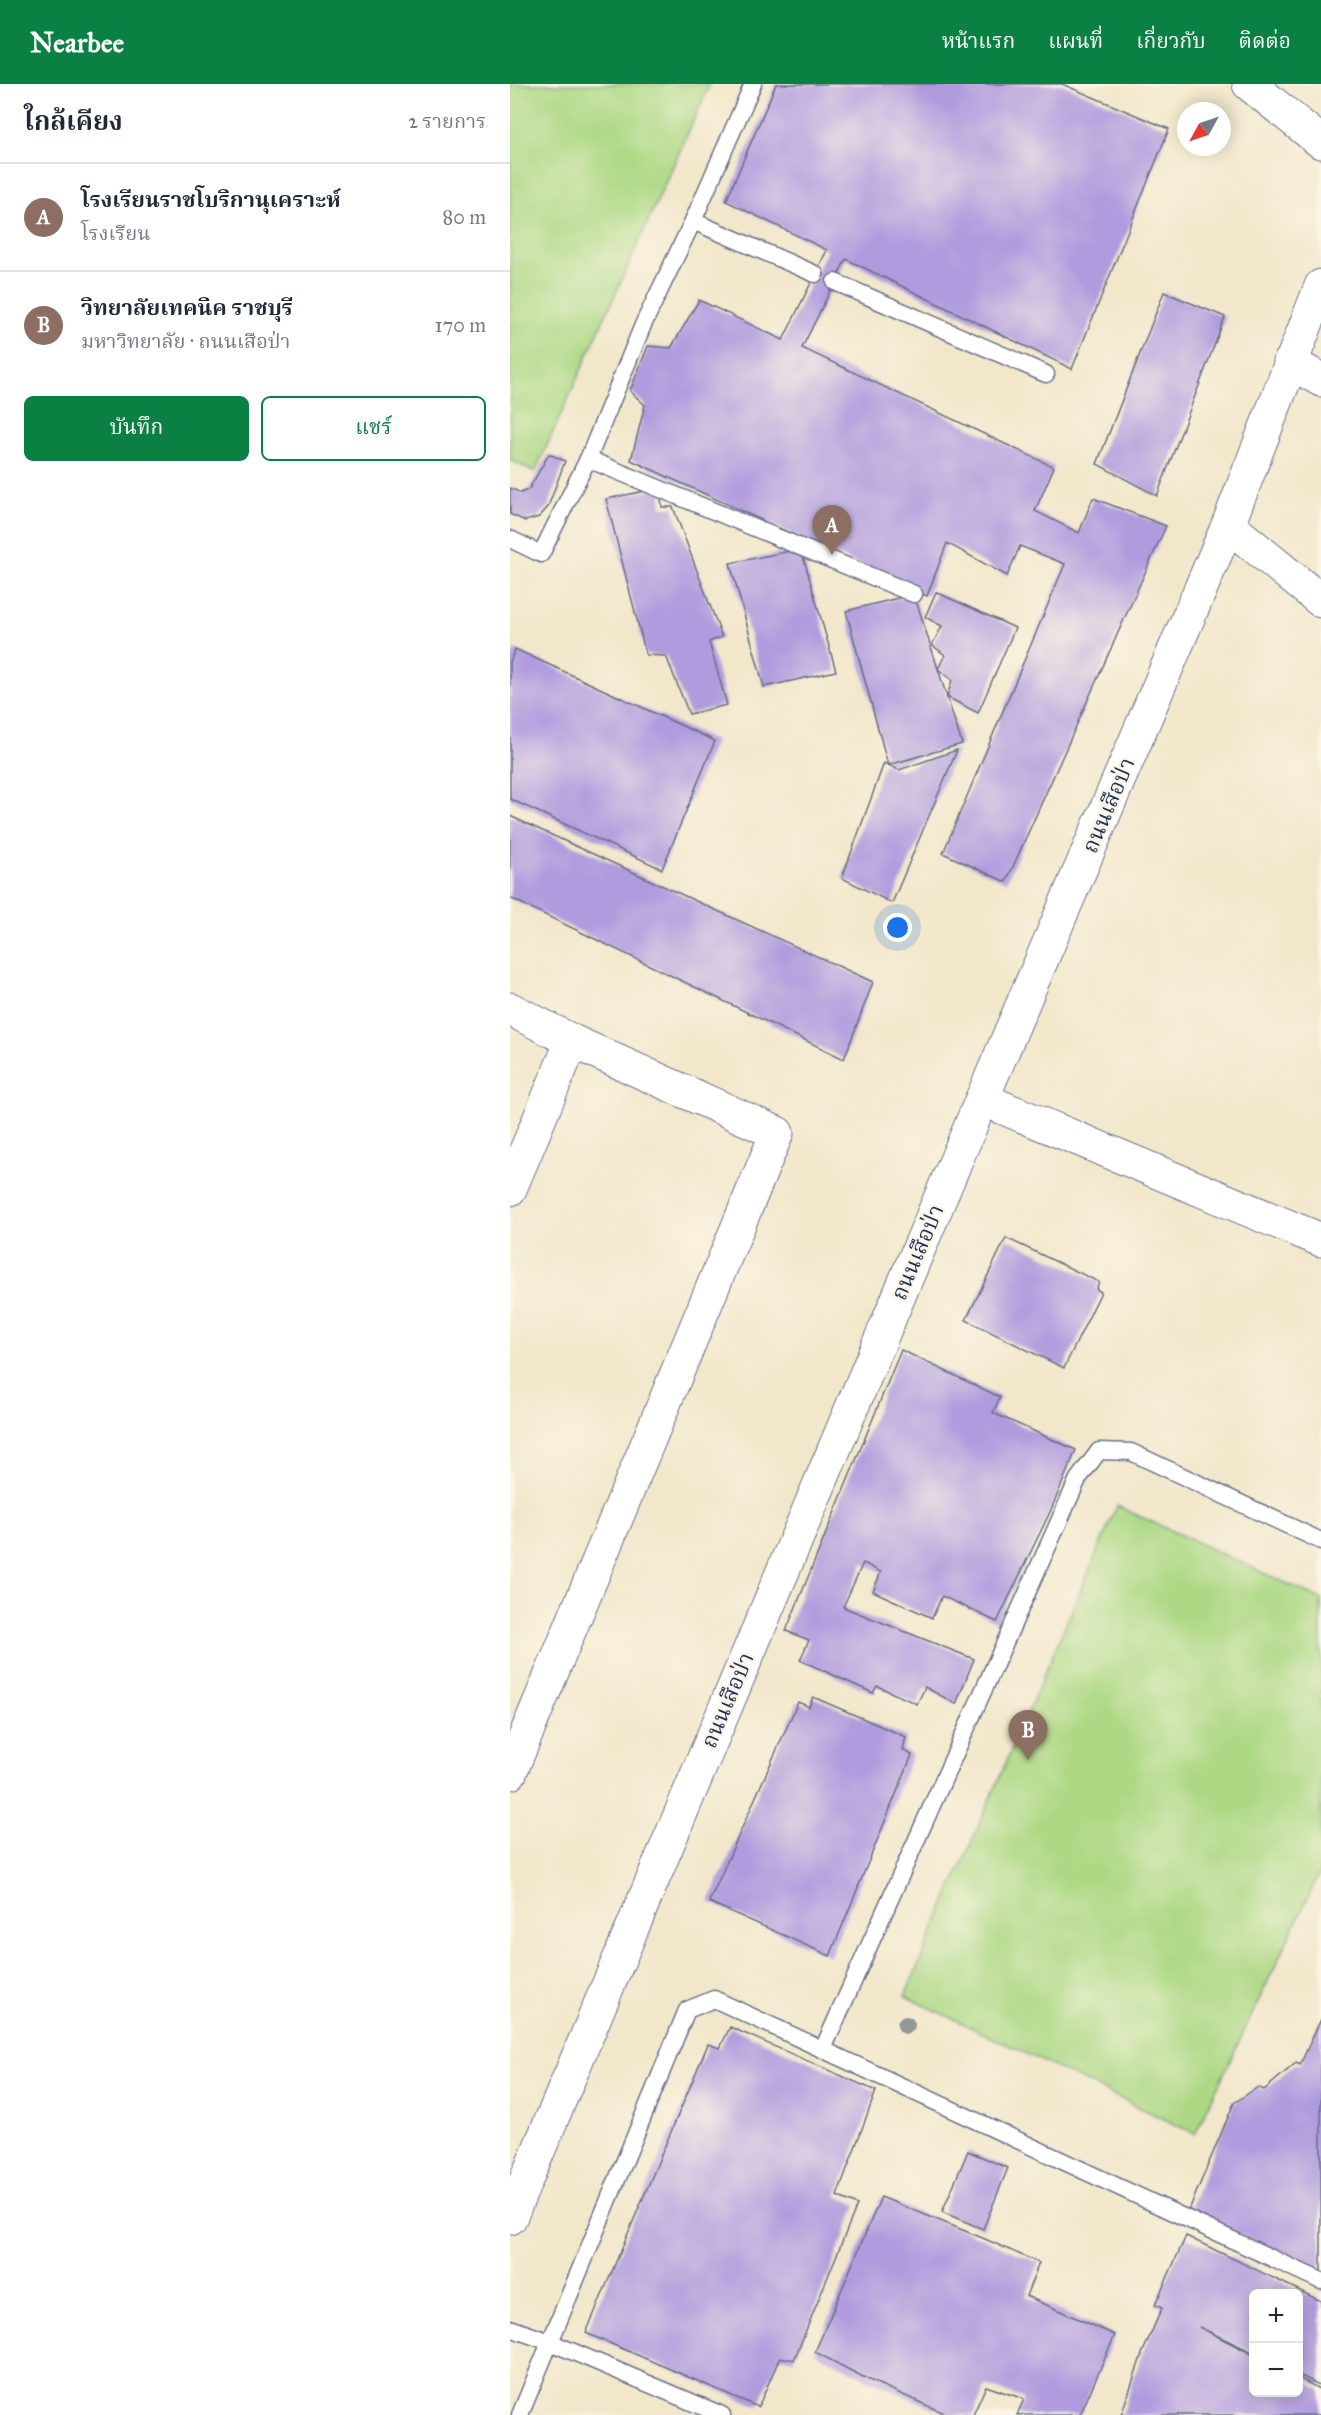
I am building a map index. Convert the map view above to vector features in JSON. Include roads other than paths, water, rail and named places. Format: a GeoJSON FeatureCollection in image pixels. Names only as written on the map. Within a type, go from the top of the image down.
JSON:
{"type":"FeatureCollection","features":[{"type":"Feature","properties":{"kind":"street"},"geometry":{"type":"LineString","coordinates":[[1249,84],[1321,142]]}},
{"type":"Feature","properties":{"kind":"street","name":"ถนนเสือป่า"},"geometry":{"type":"LineString","coordinates":[[510,2218],[982,1099],[1228,525],[1321,286]]}},
{"type":"Feature","properties":{"kind":"street"},"geometry":{"type":"LineString","coordinates":[[1290,362],[1321,380]]}},
{"type":"Feature","properties":{"kind":"street"},"geometry":{"type":"LineString","coordinates":[[1228,525],[1321,601]]}},
{"type":"Feature","properties":{"kind":"street"},"geometry":{"type":"LineString","coordinates":[[510,1009],[572,1041],[777,1133],[510,1773]]}},
{"type":"Feature","properties":{"kind":"street"},"geometry":{"type":"LineString","coordinates":[[510,1189],[572,1041]]}},
{"type":"Feature","properties":{"kind":"street"},"geometry":{"type":"LineString","coordinates":[[982,1099],[1321,1240]]}},
{"type":"Feature","properties":{"kind":"lane"},"geometry":{"type":"LineString","coordinates":[[510,539],[541,554],[588,459],[643,325],[693,221],[753,84]]}},
{"type":"Feature","properties":{"kind":"lane"},"geometry":{"type":"LineString","coordinates":[[693,221],[815,274]]}},
{"type":"Feature","properties":{"kind":"lane"},"geometry":{"type":"LineString","coordinates":[[835,282],[1046,374]]}},
{"type":"Feature","properties":{"kind":"lane"},"geometry":{"type":"LineString","coordinates":[[588,459],[914,594]]}},
{"type":"Feature","properties":{"kind":"lane"},"geometry":{"type":"LineString","coordinates":[[823,2049],[1078,1479],[1099,1451],[1131,1452],[1321,1541]]}},
{"type":"Feature","properties":{"kind":"lane"},"geometry":{"type":"LineString","coordinates":[[520,2415],[687,2010],[714,1999],[1321,2281]]}},
{"type":"Feature","properties":{"kind":"lane"},"geometry":{"type":"LineString","coordinates":[[510,2328],[550,2342],[722,2415]]}},
{"type":"Feature","properties":{"kind":"place","name":"โรงเรียนราชโบริกานุเคราะห์"},"geometry":{"type":"Point","coordinates":[832,555]}},
{"type":"Feature","properties":{"kind":"place","name":"วิทยาลัยเทคนิค ราชบุรี"},"geometry":{"type":"Point","coordinates":[1028,1760]}}]}
